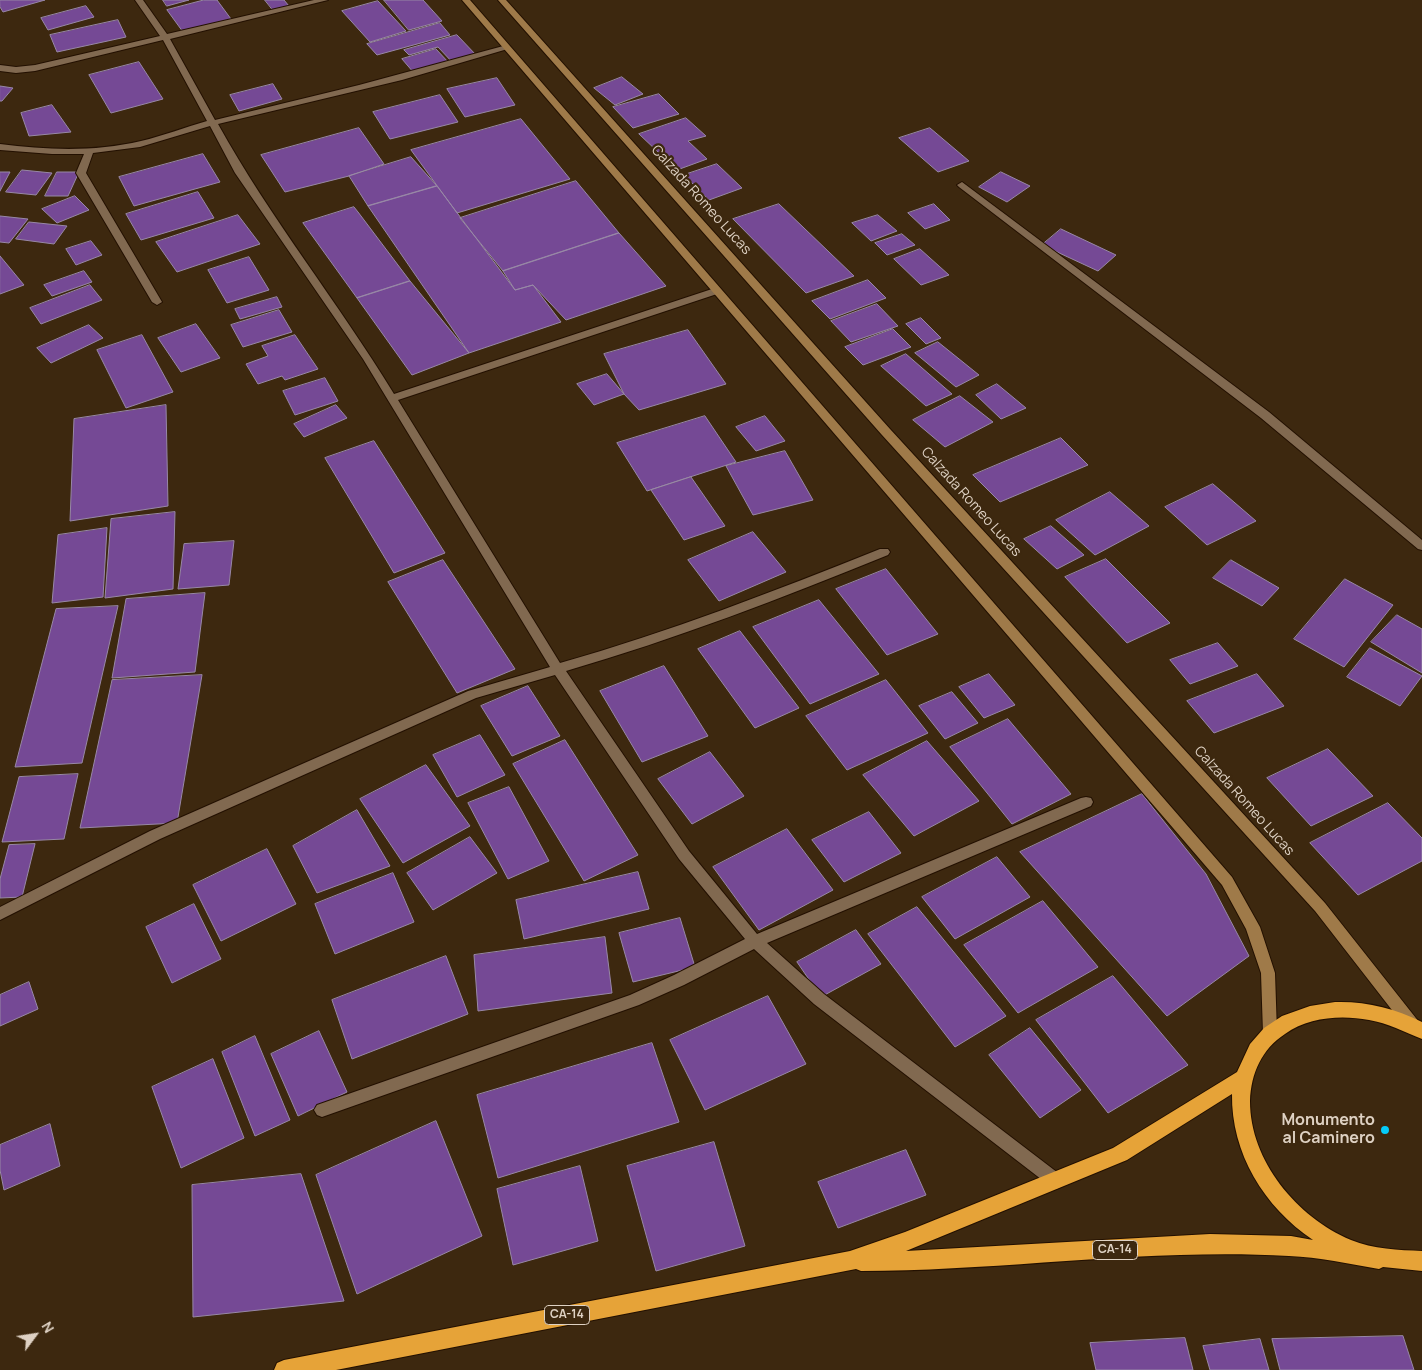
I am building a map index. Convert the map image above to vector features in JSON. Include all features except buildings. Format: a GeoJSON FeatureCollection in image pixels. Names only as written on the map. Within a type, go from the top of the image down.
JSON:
{"type":"FeatureCollection","features":[{"type":"Feature","properties":{"kind":"highway","name":"CA-14"},"geometry":{"type":"LineString","coordinates":[[1379,1259],[1343,1246],[1326,1236],[1310,1226],[1282,1200],[1260,1170],[1246,1138],[1240,1107],[1242,1078],[1258,1046],[1270,1032],[1293,1018],[1321,1010],[1343,1009],[1383,1014],[1418,1029]]}},
{"type":"Feature","properties":{"kind":"highway","name":"CA-14"},"geometry":{"type":"LineString","coordinates":[[284,1370],[850,1261],[905,1242],[1120,1154],[1242,1078]]}},
{"type":"Feature","properties":{"kind":"highway","name":"CA-14"},"geometry":{"type":"LineString","coordinates":[[850,1261],[911,1261],[1210,1244],[1291,1246],[1379,1259],[1422,1261]]}},
{"type":"Feature","properties":{"kind":"street"},"geometry":{"type":"LineString","coordinates":[[139,0],[166,39],[214,122],[240,173],[367,358],[558,670],[684,855],[755,941],[818,999],[1056,1181]]}},
{"type":"Feature","properties":{"kind":"street"},"geometry":{"type":"LineString","coordinates":[[0,68],[16,70],[35,68],[166,39],[324,0]]}},
{"type":"Feature","properties":{"kind":"street"},"geometry":{"type":"LineString","coordinates":[[466,0],[716,291],[854,448],[922,531],[1227,880],[1253,927],[1268,973],[1270,1032]]}},
{"type":"Feature","properties":{"kind":"street","name":"Calzada Romeo Lucas"},"geometry":{"type":"LineString","coordinates":[[502,0],[886,432],[1320,907],[1418,1029]]}},
{"type":"Feature","properties":{"kind":"street"},"geometry":{"type":"LineString","coordinates":[[0,147],[34,152],[90,150],[139,144],[214,122],[301,103],[507,48]]}},
{"type":"Feature","properties":{"kind":"street"},"geometry":{"type":"LineString","coordinates":[[90,150],[82,173],[157,302]]}},
{"type":"Feature","properties":{"kind":"street"},"geometry":{"type":"LineString","coordinates":[[962,185],[1265,415],[1422,546]]}},
{"type":"Feature","properties":{"kind":"street"},"geometry":{"type":"LineString","coordinates":[[391,399],[716,291]]}},
{"type":"Feature","properties":{"kind":"street"},"geometry":{"type":"LineString","coordinates":[[0,914],[155,834],[472,694],[623,650],[758,602],[884,552]]}},
{"type":"Feature","properties":{"kind":"street"},"geometry":{"type":"LineString","coordinates":[[322,1110],[634,1000],[680,980],[755,941],[1086,802]]}},
{"type":"Feature","properties":{"kind":"place","name":"Monumento al Caminero"},"geometry":{"type":"Point","coordinates":[1385,1130]}}]}
